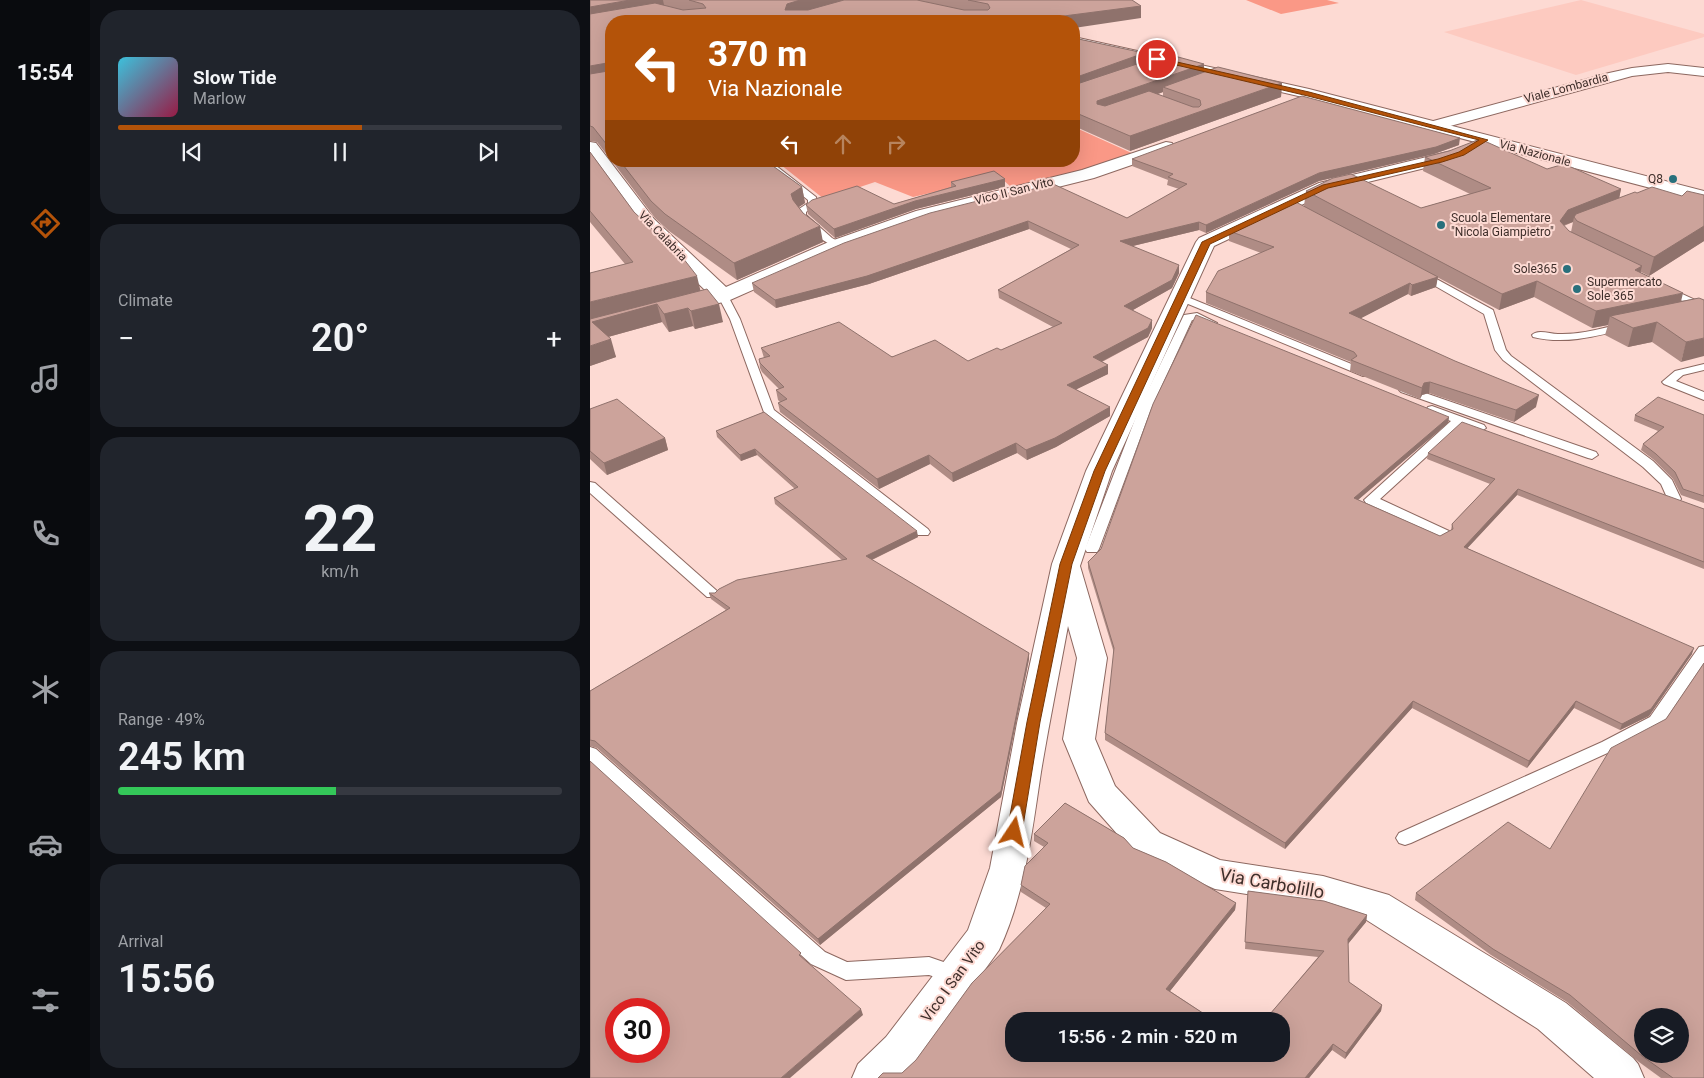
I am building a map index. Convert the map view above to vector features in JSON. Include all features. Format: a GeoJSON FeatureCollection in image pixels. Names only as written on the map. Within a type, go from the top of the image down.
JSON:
{"type":"FeatureCollection","features":[{"type":"Feature","properties":{"kind":"street","name":"Via Nazionale"},"geometry":{"type":"LineString","coordinates":[[1080,42],[1173,62],[1220,77],[1309,94],[1704,197]]}},
{"type":"Feature","properties":{"kind":"street","name":"Viale Lombardia"},"geometry":{"type":"LineString","coordinates":[[1432,126],[1613,76],[1655,68],[1704,72]]}},
{"type":"Feature","properties":{"kind":"street"},"geometry":{"type":"LineString","coordinates":[[1282,105],[1309,94]]}},
{"type":"Feature","properties":{"kind":"street","name":"Vico I San Vito"},"geometry":{"type":"LineString","coordinates":[[873,1078],[901,1051],[985,938],[1008,868],[1034,722],[1079,557],[1100,471],[1206,242],[1295,206],[1325,187],[1461,154],[1485,140]]}},
{"type":"Feature","properties":{"kind":"street","name":"Vico II San Vito"},"geometry":{"type":"LineString","coordinates":[[656,313],[723,296],[838,245],[923,215],[1088,174],[1182,142]]}},
{"type":"Feature","properties":{"kind":"street","name":"Via Calabria"},"geometry":{"type":"LineString","coordinates":[[590,147],[647,223],[723,296]]}},
{"type":"Feature","properties":{"kind":"street","name":"Via Carbolillo"},"geometry":{"type":"LineString","coordinates":[[1079,557],[1092,658],[1079,739],[1101,793],[1147,843],[1215,874],[1323,891],[1376,906],[1552,1016],[1623,1078]]}},
{"type":"Feature","properties":{"kind":"lane"},"geometry":{"type":"LineString","coordinates":[[1152,69],[1173,62]]}},
{"type":"Feature","properties":{"kind":"lane"},"geometry":{"type":"LineString","coordinates":[[772,167],[813,199],[812,204],[801,212],[801,216],[828,240],[838,245]]}},
{"type":"Feature","properties":{"kind":"lane"},"geometry":{"type":"LineString","coordinates":[[1649,194],[1664,186]]}},
{"type":"Feature","properties":{"kind":"lane"},"geometry":{"type":"LineString","coordinates":[[1414,270],[1489,312],[1502,350],[1507,358],[1648,464],[1667,483],[1674,499]]}},
{"type":"Feature","properties":{"kind":"lane"},"geometry":{"type":"LineString","coordinates":[[1659,286],[1704,309]]}},
{"type":"Feature","properties":{"kind":"lane"},"geometry":{"type":"LineString","coordinates":[[723,296],[736,319],[769,412],[923,532]]}},
{"type":"Feature","properties":{"kind":"lane"},"geometry":{"type":"LineString","coordinates":[[1180,297],[1380,383]]}},
{"type":"Feature","properties":{"kind":"lane"},"geometry":{"type":"LineString","coordinates":[[1685,314],[1704,309]]}},
{"type":"Feature","properties":{"kind":"lane"},"geometry":{"type":"LineString","coordinates":[[1079,557],[1145,408],[1188,317],[1197,316],[1380,383],[1592,455]]}},
{"type":"Feature","properties":{"kind":"lane"},"geometry":{"type":"LineString","coordinates":[[1537,335],[1550,338],[1572,338],[1638,324]]}},
{"type":"Feature","properties":{"kind":"lane"},"geometry":{"type":"LineString","coordinates":[[1704,367],[1679,373],[1668,382],[1704,396]]}},
{"type":"Feature","properties":{"kind":"lane"},"geometry":{"type":"LineString","coordinates":[[1396,396],[1524,445]]}},
{"type":"Feature","properties":{"kind":"lane"},"geometry":{"type":"LineString","coordinates":[[1444,534],[1371,500],[1459,421]]}},
{"type":"Feature","properties":{"kind":"lane"},"geometry":{"type":"LineString","coordinates":[[590,486],[712,594]]}},
{"type":"Feature","properties":{"kind":"lane"},"geometry":{"type":"LineString","coordinates":[[1655,492],[1689,504]]}},
{"type":"Feature","properties":{"kind":"lane"},"geometry":{"type":"LineString","coordinates":[[1404,838],[1608,746],[1656,721],[1704,651]]}},
{"type":"Feature","properties":{"kind":"lane"},"geometry":{"type":"LineString","coordinates":[[590,754],[818,958],[846,971],[929,966],[958,975]]}},
{"type":"Feature","properties":{"kind":"shaded area"},"geometry":{"type":"Polygon","coordinates":[[[1246,0],[1327,0],[1339,3],[1281,14],[1246,0]]]}},
{"type":"Feature","properties":{"kind":"shaded area"},"geometry":{"type":"Polygon","coordinates":[[[1581,0],[1704,34],[1704,37],[1576,75],[1444,32],[1581,0]]]}},
{"type":"Feature","properties":{"kind":"shaded area"},"geometry":{"type":"Polygon","coordinates":[[[1080,130],[1136,155],[1083,173],[1012,188],[1000,177],[913,197],[875,182],[824,199],[784,167],[1080,167],[1080,130]]]}},
{"type":"Feature","properties":{"kind":"building"},"geometry":{"type":"Polygon","coordinates":[[[590,0],[630,0],[590,7],[590,0]]]}},
{"type":"Feature","properties":{"kind":"building"},"geometry":{"type":"Polygon","coordinates":[[[689,0],[800,0],[787,4],[785,10],[808,10],[844,0],[917,0],[964,10],[988,10],[990,8],[988,4],[968,0],[1132,0],[1141,6],[1071,15],[605,15],[605,63],[590,66],[590,14],[655,3],[683,10],[706,8],[703,4],[689,0]]]}},
{"type":"Feature","properties":{"kind":"building"},"geometry":{"type":"Polygon","coordinates":[[[1080,39],[1144,53],[1150,51],[1080,76],[1080,39]]]}},
{"type":"Feature","properties":{"kind":"building"},"geometry":{"type":"Polygon","coordinates":[[[1167,54],[1204,64],[1097,101],[1097,104],[1105,106],[1149,91],[1193,107],[1199,107],[1201,105],[1200,100],[1163,87],[1218,67],[1282,83],[1130,136],[1080,115],[1080,83],[1167,54]]]}},
{"type":"Feature","properties":{"kind":"building"},"geometry":{"type":"Polygon","coordinates":[[[605,72],[605,142],[593,127],[590,126],[590,74],[605,72]]]}},
{"type":"Feature","properties":{"kind":"building"},"geometry":{"type":"Polygon","coordinates":[[[1302,96],[1460,138],[1436,147],[1319,173],[1206,225],[1199,222],[1120,241],[1179,265],[1172,280],[1124,306],[1152,320],[1148,328],[1093,357],[1108,365],[1067,385],[1110,407],[1055,438],[1026,450],[1016,443],[952,473],[929,455],[877,479],[778,403],[787,399],[776,390],[784,387],[760,363],[759,359],[770,356],[761,348],[839,322],[892,357],[935,340],[968,361],[997,348],[1001,350],[1062,323],[998,290],[1079,245],[1028,221],[867,276],[775,300],[752,283],[844,243],[930,213],[1021,190],[1024,192],[1051,183],[1127,218],[1187,184],[1168,177],[1173,174],[1132,159],[1302,96]]]}},
{"type":"Feature","properties":{"kind":"building"},"geometry":{"type":"Polygon","coordinates":[[[1480,139],[1547,169],[1564,164],[1621,189],[1568,210],[1560,221],[1569,231],[1642,266],[1635,270],[1683,293],[1596,311],[1537,281],[1502,294],[1306,191],[1333,178],[1351,174],[1421,208],[1491,188],[1425,157],[1449,151],[1480,139]]]}},
{"type":"Feature","properties":{"kind":"building"},"geometry":{"type":"Polygon","coordinates":[[[590,152],[634,212],[683,258],[697,276],[590,302],[590,273],[633,262],[590,211],[590,152]]]}},
{"type":"Feature","properties":{"kind":"building"},"geometry":{"type":"Polygon","coordinates":[[[625,167],[774,167],[802,187],[791,194],[793,200],[803,213],[820,226],[734,263],[665,214],[651,201],[625,167]]]}},
{"type":"Feature","properties":{"kind":"building"},"geometry":{"type":"Polygon","coordinates":[[[994,171],[1005,179],[915,201],[834,229],[806,205],[812,200],[857,186],[894,204],[956,186],[951,182],[994,171]]]}},
{"type":"Feature","properties":{"kind":"building"},"geometry":{"type":"Polygon","coordinates":[[[1652,187],[1682,196],[1687,191],[1704,195],[1704,226],[1654,257],[1577,221],[1574,217],[1576,214],[1652,187]]]}},
{"type":"Feature","properties":{"kind":"building"},"geometry":{"type":"Polygon","coordinates":[[[1294,201],[1438,277],[1412,285],[1410,283],[1349,313],[1455,361],[1539,395],[1516,410],[1430,382],[1424,383],[1422,388],[1351,360],[1357,356],[1354,352],[1206,292],[1218,271],[1274,247],[1229,231],[1294,201]]]}},
{"type":"Feature","properties":{"kind":"building"},"geometry":{"type":"Polygon","coordinates":[[[707,289],[719,304],[691,311],[688,308],[664,314],[657,304],[592,322],[611,339],[590,346],[590,319],[707,289]]]}},
{"type":"Feature","properties":{"kind":"building"},"geometry":{"type":"Polygon","coordinates":[[[1699,298],[1704,300],[1704,338],[1686,342],[1657,322],[1633,328],[1610,316],[1699,298]]]}},
{"type":"Feature","properties":{"kind":"building"},"geometry":{"type":"Polygon","coordinates":[[[1196,315],[1449,417],[1354,498],[1440,536],[1453,529],[1452,524],[1495,479],[1428,453],[1462,422],[1704,509],[1704,562],[1518,489],[1464,547],[1694,648],[1651,709],[1622,724],[1576,701],[1529,761],[1413,701],[1285,843],[1105,733],[1114,648],[1088,562],[1101,549],[1153,404],[1196,315]]]}},
{"type":"Feature","properties":{"kind":"building"},"geometry":{"type":"Polygon","coordinates":[[[1658,397],[1704,415],[1704,496],[1683,489],[1675,472],[1643,444],[1664,427],[1635,415],[1658,397]]]}},
{"type":"Feature","properties":{"kind":"building"},"geometry":{"type":"Polygon","coordinates":[[[617,399],[665,438],[604,463],[590,451],[590,409],[617,399]]]}},
{"type":"Feature","properties":{"kind":"building"},"geometry":{"type":"Polygon","coordinates":[[[764,412],[917,531],[866,556],[1029,653],[1001,791],[818,939],[595,741],[590,740],[590,691],[730,608],[709,593],[715,593],[737,580],[847,559],[774,498],[798,487],[755,449],[740,455],[716,431],[764,412]]]}},
{"type":"Feature","properties":{"kind":"building"},"geometry":{"type":"Polygon","coordinates":[[[1704,663],[1704,1078],[1673,1078],[1652,1063],[1689,1063],[1689,1008],[1634,1008],[1634,1049],[1570,995],[1493,949],[1416,893],[1508,822],[1550,849],[1611,748],[1666,719],[1704,663]]]}},
{"type":"Feature","properties":{"kind":"building"},"geometry":{"type":"Polygon","coordinates":[[[590,761],[801,953],[799,955],[861,1009],[781,1078],[590,1078],[590,761]]]}},
{"type":"Feature","properties":{"kind":"building"},"geometry":{"type":"Polygon","coordinates":[[[1065,803],[1124,838],[1133,848],[1166,862],[1236,903],[1166,989],[1201,1012],[1005,1012],[1005,1062],[1290,1062],[1290,1012],[1272,1012],[1324,951],[1245,942],[1248,891],[1324,901],[1367,915],[1348,939],[1349,982],[1382,1005],[1346,1053],[1333,1044],[1305,1078],[878,1078],[883,1073],[902,1073],[916,1060],[972,983],[1050,904],[1021,885],[1025,866],[1048,843],[1034,834],[1065,803]]]}},
{"type":"Feature","properties":{"kind":"place","name":"Q8"},"geometry":{"type":"Point","coordinates":[1673,179]}},
{"type":"Feature","properties":{"kind":"place","name":"Scuola Elementare \"Nicola Giampietro\""},"geometry":{"type":"Point","coordinates":[1441,225]}},
{"type":"Feature","properties":{"kind":"place","name":"Sole365"},"geometry":{"type":"Point","coordinates":[1567,269]}},
{"type":"Feature","properties":{"kind":"place","name":"Supermercato Sole 365"},"geometry":{"type":"Point","coordinates":[1577,289]}},
{"type":"Feature","properties":{"kind":"route"},"geometry":{"type":"LineString","coordinates":[[1014,832],[1066,564],[1100,471],[1206,242],[1224,232],[1325,187],[1461,154],[1485,140],[1309,94],[1157,59]]}}]}
